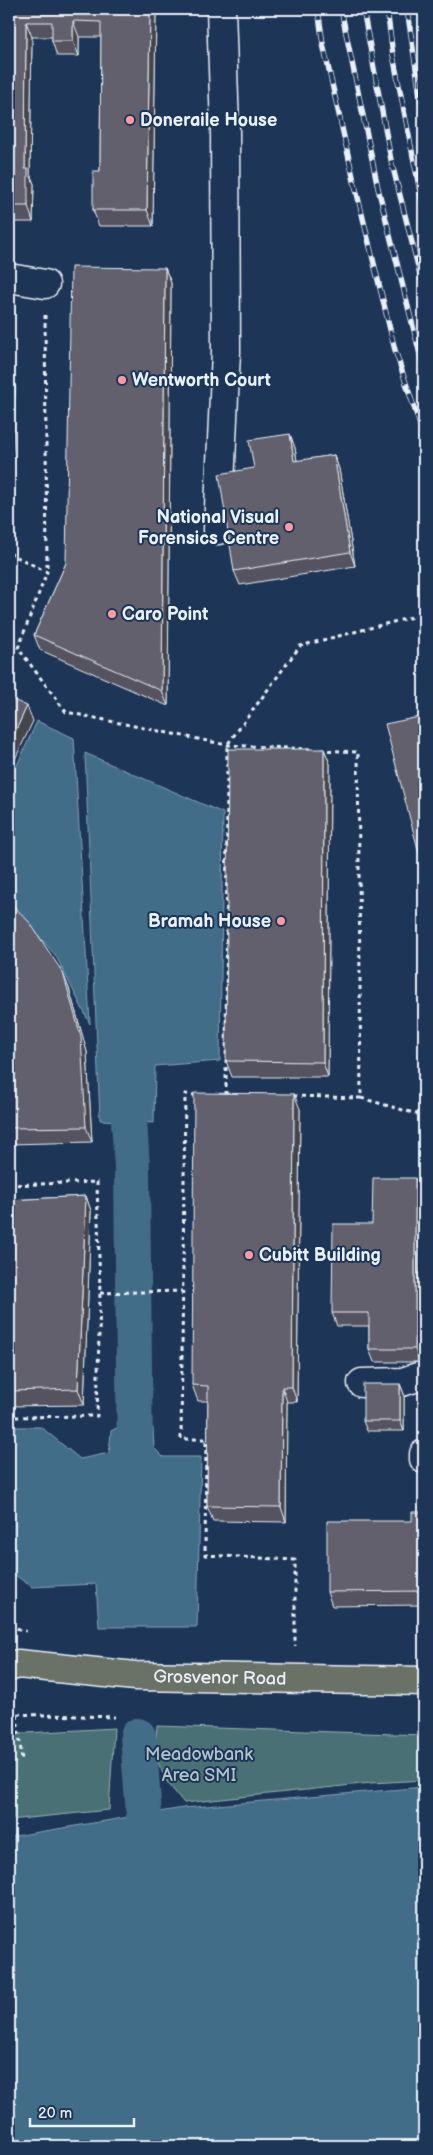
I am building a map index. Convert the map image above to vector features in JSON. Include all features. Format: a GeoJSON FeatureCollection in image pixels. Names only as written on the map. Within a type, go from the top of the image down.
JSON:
{"type":"FeatureCollection","features":[{"type":"Feature","properties":{"kind":"highway","name":"Grosvenor Road"},"geometry":{"type":"LineString","coordinates":[[12,1663],[135,1676],[424,1681]]}},
{"type":"Feature","properties":{"kind":"lane"},"geometry":{"type":"LineString","coordinates":[[218,530],[226,350],[225,128],[221,9]]}},
{"type":"Feature","properties":{"kind":"lane"},"geometry":{"type":"LineString","coordinates":[[9,278],[45,284]]}},
{"type":"Feature","properties":{"kind":"lane"},"geometry":{"type":"LineString","coordinates":[[362,1383],[402,1382],[424,1375]]}},
{"type":"Feature","properties":{"kind":"lane"},"geometry":{"type":"LineString","coordinates":[[424,1454],[424,1459]]}},
{"type":"Feature","properties":{"kind":"path"},"geometry":{"type":"LineString","coordinates":[[45,284],[47,572],[18,648],[66,712],[227,745],[358,752],[361,1098]]}},
{"type":"Feature","properties":{"kind":"path"},"geometry":{"type":"LineString","coordinates":[[9,553],[47,572]]}},
{"type":"Feature","properties":{"kind":"path"},"geometry":{"type":"LineString","coordinates":[[226,1095],[227,745],[300,646],[424,614]]}},
{"type":"Feature","properties":{"kind":"path"},"geometry":{"type":"LineString","coordinates":[[202,1095],[185,1094],[181,1439],[206,1439],[205,1555],[295,1560],[295,1652]]}},
{"type":"Feature","properties":{"kind":"path"},"geometry":{"type":"LineString","coordinates":[[218,1095],[235,1095]]}},
{"type":"Feature","properties":{"kind":"path"},"geometry":{"type":"LineString","coordinates":[[284,1096],[361,1098],[424,1116]]}},
{"type":"Feature","properties":{"kind":"path"},"geometry":{"type":"LineString","coordinates":[[9,1185],[97,1182],[100,1293],[97,1416],[9,1417]]}},
{"type":"Feature","properties":{"kind":"path"},"geometry":{"type":"LineString","coordinates":[[100,1293],[182,1291]]}},
{"type":"Feature","properties":{"kind":"path"},"geometry":{"type":"LineString","coordinates":[[9,1714],[115,1717]]}},
{"type":"Feature","properties":{"kind":"path"},"geometry":{"type":"LineString","coordinates":[[17,1715],[22,1761]]}},
{"type":"Feature","properties":{"kind":"green space","name":"Meadowbank Area SMI"},"geometry":{"type":"Polygon","coordinates":[[[157,1726],[424,1735],[424,1780],[371,1783],[184,1803],[167,1782],[154,1754],[157,1726]]]}},
{"type":"Feature","properties":{"kind":"green space","name":"Meadowbank Area SMI"},"geometry":{"type":"Polygon","coordinates":[[[114,1728],[109,1810],[9,1820],[9,1734],[114,1728]]]}},
{"type":"Feature","properties":{"kind":"water"},"geometry":{"type":"Polygon","coordinates":[[[37,721],[74,738],[90,1024],[56,956],[31,927],[9,906],[9,783],[37,721]]]}},
{"type":"Feature","properties":{"kind":"water"},"geometry":{"type":"Polygon","coordinates":[[[85,753],[223,813],[220,1061],[155,1066],[154,1123],[100,1120],[85,753]]]}},
{"type":"Feature","properties":{"kind":"water"},"geometry":{"type":"Polygon","coordinates":[[[133,1419],[153,1428],[154,1448],[163,1457],[201,1457],[197,1627],[99,1627],[96,1584],[32,1587],[9,1571],[9,1427],[41,1427],[80,1459],[109,1453],[111,1431],[133,1419]]]}},
{"type":"Feature","properties":{"kind":"water"},"geometry":{"type":"Polygon","coordinates":[[[424,1787],[424,2146],[9,2146],[9,1837],[183,1808],[424,1787]]]}},
{"type":"Feature","properties":{"kind":"building","name":"Doneraile House"},"geometry":{"type":"Polygon","coordinates":[[[9,9],[150,9],[147,210],[93,210],[93,171],[100,171],[101,22],[73,21],[73,41],[52,41],[52,22],[26,22],[25,169],[28,169],[28,206],[9,206],[9,9]]]}},
{"type":"Feature","properties":{"kind":"building"},"geometry":{"type":"Polygon","coordinates":[[[71,267],[165,268],[162,691],[34,635],[66,563],[71,267]]]}},
{"type":"Feature","properties":{"kind":"building","name":"National Visual Forensics Centre"},"geometry":{"type":"Polygon","coordinates":[[[290,434],[294,461],[334,455],[350,552],[234,571],[219,474],[254,468],[249,440],[290,434]]]}},
{"type":"Feature","properties":{"kind":"building"},"geometry":{"type":"Polygon","coordinates":[[[9,698],[27,706],[9,745],[9,698]]]}},
{"type":"Feature","properties":{"kind":"building"},"geometry":{"type":"Polygon","coordinates":[[[424,716],[424,872],[385,724],[424,716]]]}},
{"type":"Feature","properties":{"kind":"building","name":"Bramah House"},"geometry":{"type":"Polygon","coordinates":[[[228,749],[324,749],[323,1062],[226,1061],[228,749]]]}},
{"type":"Feature","properties":{"kind":"building"},"geometry":{"type":"Polygon","coordinates":[[[9,901],[30,923],[63,973],[81,1037],[86,1127],[9,1128],[9,901]]]}},
{"type":"Feature","properties":{"kind":"building","name":"Cubitt Building"},"geometry":{"type":"Polygon","coordinates":[[[194,1093],[294,1094],[292,1387],[282,1387],[281,1507],[207,1506],[208,1386],[192,1385],[194,1093]]]}},
{"type":"Feature","properties":{"kind":"building"},"geometry":{"type":"Polygon","coordinates":[[[373,1178],[415,1178],[415,1349],[369,1349],[369,1313],[332,1313],[333,1224],[372,1224],[373,1178]]]}},
{"type":"Feature","properties":{"kind":"building"},"geometry":{"type":"Polygon","coordinates":[[[86,1196],[78,1389],[9,1391],[9,1200],[86,1196]]]}},
{"type":"Feature","properties":{"kind":"building"},"geometry":{"type":"Polygon","coordinates":[[[363,1384],[400,1384],[400,1421],[363,1421],[363,1384]]]}},
{"type":"Feature","properties":{"kind":"building"},"geometry":{"type":"Polygon","coordinates":[[[412,1512],[424,1512],[424,1591],[327,1592],[327,1521],[412,1521],[412,1512]]]}},
{"type":"Feature","properties":{"kind":"waterway"},"geometry":{"type":"LineString","coordinates":[[129,1120],[132,1168],[135,1468]]}},
{"type":"Feature","properties":{"kind":"waterway"},"geometry":{"type":"LineString","coordinates":[[138,1736],[144,1815],[151,1863]]}},
{"type":"Feature","properties":{"kind":"railway"},"geometry":{"type":"LineString","coordinates":[[318,9],[323,44],[395,350],[424,437]]}},
{"type":"Feature","properties":{"kind":"railway"},"geometry":{"type":"LineString","coordinates":[[341,9],[378,188],[424,370]]}},
{"type":"Feature","properties":{"kind":"railway"},"geometry":{"type":"LineString","coordinates":[[363,9],[391,160],[424,290]]}},
{"type":"Feature","properties":{"kind":"railway"},"geometry":{"type":"LineString","coordinates":[[387,9],[393,55],[424,212]]}},
{"type":"Feature","properties":{"kind":"railway"},"geometry":{"type":"LineString","coordinates":[[407,9],[424,121]]}},
{"type":"Feature","properties":{"kind":"place","name":"Doneraile House"},"geometry":{"type":"Point","coordinates":[130,120]}},
{"type":"Feature","properties":{"kind":"place","name":"Wentworth Court"},"geometry":{"type":"Point","coordinates":[122,380]}},
{"type":"Feature","properties":{"kind":"place","name":"National Visual Forensics Centre"},"geometry":{"type":"Point","coordinates":[289,527]}},
{"type":"Feature","properties":{"kind":"place","name":"Caro Point"},"geometry":{"type":"Point","coordinates":[112,614]}},
{"type":"Feature","properties":{"kind":"place","name":"Bramah House"},"geometry":{"type":"Point","coordinates":[281,921]}},
{"type":"Feature","properties":{"kind":"place","name":"Cubitt Building"},"geometry":{"type":"Point","coordinates":[249,1255]}}]}
